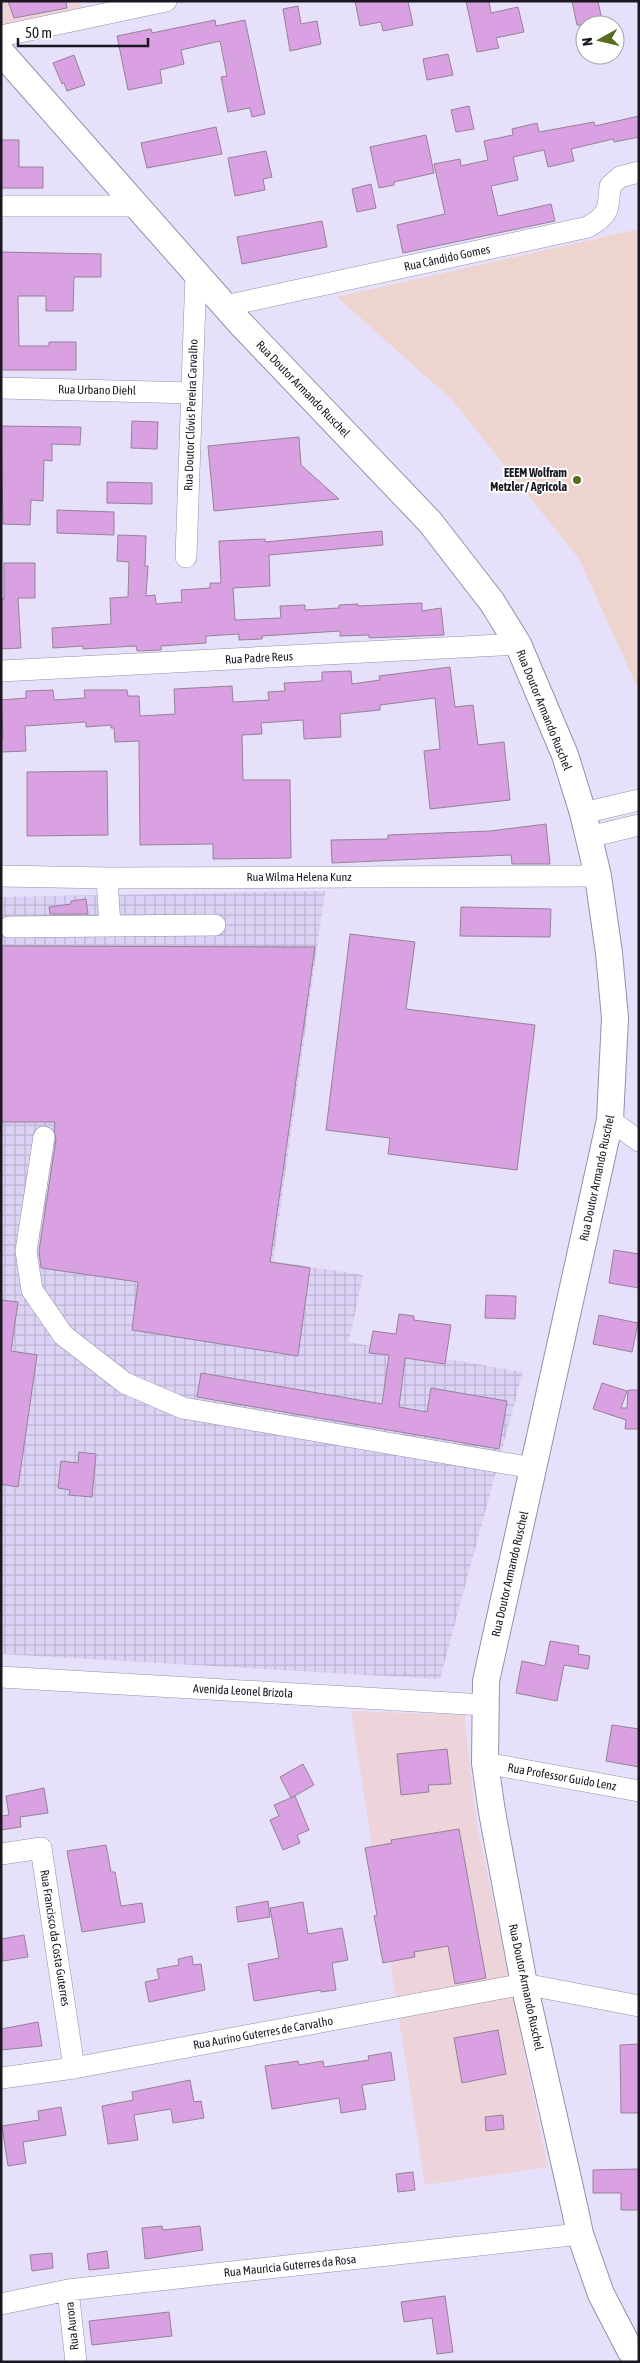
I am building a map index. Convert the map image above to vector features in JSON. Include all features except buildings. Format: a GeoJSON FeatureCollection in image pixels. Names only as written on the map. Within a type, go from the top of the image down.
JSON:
{"type":"FeatureCollection","features":[{"type":"Feature","properties":{"kind":"main road","name":"Rua Doutor Armando Ruschel"},"geometry":{"type":"LineString","coordinates":[[1,52],[225,306],[430,522],[492,602],[518,644],[565,755],[586,825],[598,876],[615,1018],[610,1120],[486,1681],[485,1763],[524,1984],[580,2234],[601,2294],[634,2357]]}},
{"type":"Feature","properties":{"kind":"street"},"geometry":{"type":"LineString","coordinates":[[1,36],[166,1]]}},
{"type":"Feature","properties":{"kind":"street","name":"Rua Cândido Gomes"},"geometry":{"type":"LineString","coordinates":[[225,306],[588,227],[603,218],[609,206],[610,186],[620,177],[639,172]]}},
{"type":"Feature","properties":{"kind":"street"},"geometry":{"type":"LineString","coordinates":[[1,206],[137,206]]}},
{"type":"Feature","properties":{"kind":"street","name":"Rua Doutor Clóvis Pereira Carvalho"},"geometry":{"type":"LineString","coordinates":[[186,557],[196,273]]}},
{"type":"Feature","properties":{"kind":"street","name":"Rua Urbano Diehl"},"geometry":{"type":"LineString","coordinates":[[1,388],[192,392]]}},
{"type":"Feature","properties":{"kind":"street","name":"Rua Padre Reus"},"geometry":{"type":"LineString","coordinates":[[1,672],[518,644]]}},
{"type":"Feature","properties":{"kind":"street"},"geometry":{"type":"LineString","coordinates":[[586,825],[639,800]]}},
{"type":"Feature","properties":{"kind":"street"},"geometry":{"type":"LineString","coordinates":[[586,825],[639,825]]}},
{"type":"Feature","properties":{"kind":"street","name":"Rua Wilma Helena Kunz"},"geometry":{"type":"LineString","coordinates":[[1,876],[107,878],[598,876]]}},
{"type":"Feature","properties":{"kind":"street"},"geometry":{"type":"LineString","coordinates":[[107,878],[110,926]]}},
{"type":"Feature","properties":{"kind":"street"},"geometry":{"type":"LineString","coordinates":[[8,927],[216,925]]}},
{"type":"Feature","properties":{"kind":"street"},"geometry":{"type":"LineString","coordinates":[[610,1120],[639,1141]]}},
{"type":"Feature","properties":{"kind":"street"},"geometry":{"type":"LineString","coordinates":[[44,1137],[26,1251],[32,1290],[63,1335],[125,1383],[183,1408],[533,1468]]}},
{"type":"Feature","properties":{"kind":"street","name":"Avenida Leonel Brizola"},"geometry":{"type":"LineString","coordinates":[[1,1677],[485,1706]]}},
{"type":"Feature","properties":{"kind":"street","name":"Rua Professor Guido Lenz"},"geometry":{"type":"LineString","coordinates":[[485,1763],[639,1791]]}},
{"type":"Feature","properties":{"kind":"street","name":"Rua Francisco da Costa Guterres"},"geometry":{"type":"LineString","coordinates":[[1,1854],[41,1848],[74,2068]]}},
{"type":"Feature","properties":{"kind":"street"},"geometry":{"type":"LineString","coordinates":[[524,1984],[639,2006]]}},
{"type":"Feature","properties":{"kind":"street","name":"Rua Aurino Guterres de Carvalho"},"geometry":{"type":"LineString","coordinates":[[1,2078],[74,2068],[524,1984]]}},
{"type":"Feature","properties":{"kind":"street","name":"Rua Mauricia Guterres da Rosa"},"geometry":{"type":"LineString","coordinates":[[1,2304],[68,2290],[580,2234]]}},
{"type":"Feature","properties":{"kind":"street","name":"Rua Aurora"},"geometry":{"type":"LineString","coordinates":[[68,2290],[76,2362]]}},
{"type":"Feature","properties":{"kind":"shaded area"},"geometry":{"type":"Polygon","coordinates":[[[1,1],[77,1],[85,10],[1,29],[1,1]]]}},
{"type":"Feature","properties":{"kind":"shaded area","name":"EEEM Wolfram Metzler / Agricola"},"geometry":{"type":"Polygon","coordinates":[[[639,229],[639,691],[579,559],[452,400],[337,297],[639,229]]]}},
{"type":"Feature","properties":{"kind":"shaded area"},"geometry":{"type":"Polygon","coordinates":[[[325,891],[273,1261],[363,1275],[349,1342],[523,1372],[440,1679],[1,1654],[1,897],[325,891]]]}},
{"type":"Feature","properties":{"kind":"shaded area"},"geometry":{"type":"Polygon","coordinates":[[[351,1711],[466,1715],[465,1722],[476,1819],[548,2167],[425,2185],[351,1711]]]}},
{"type":"Feature","properties":{"kind":"place","name":"EEEM Wolfram Metzler / Agricola"},"geometry":{"type":"Point","coordinates":[577,480]}}]}
